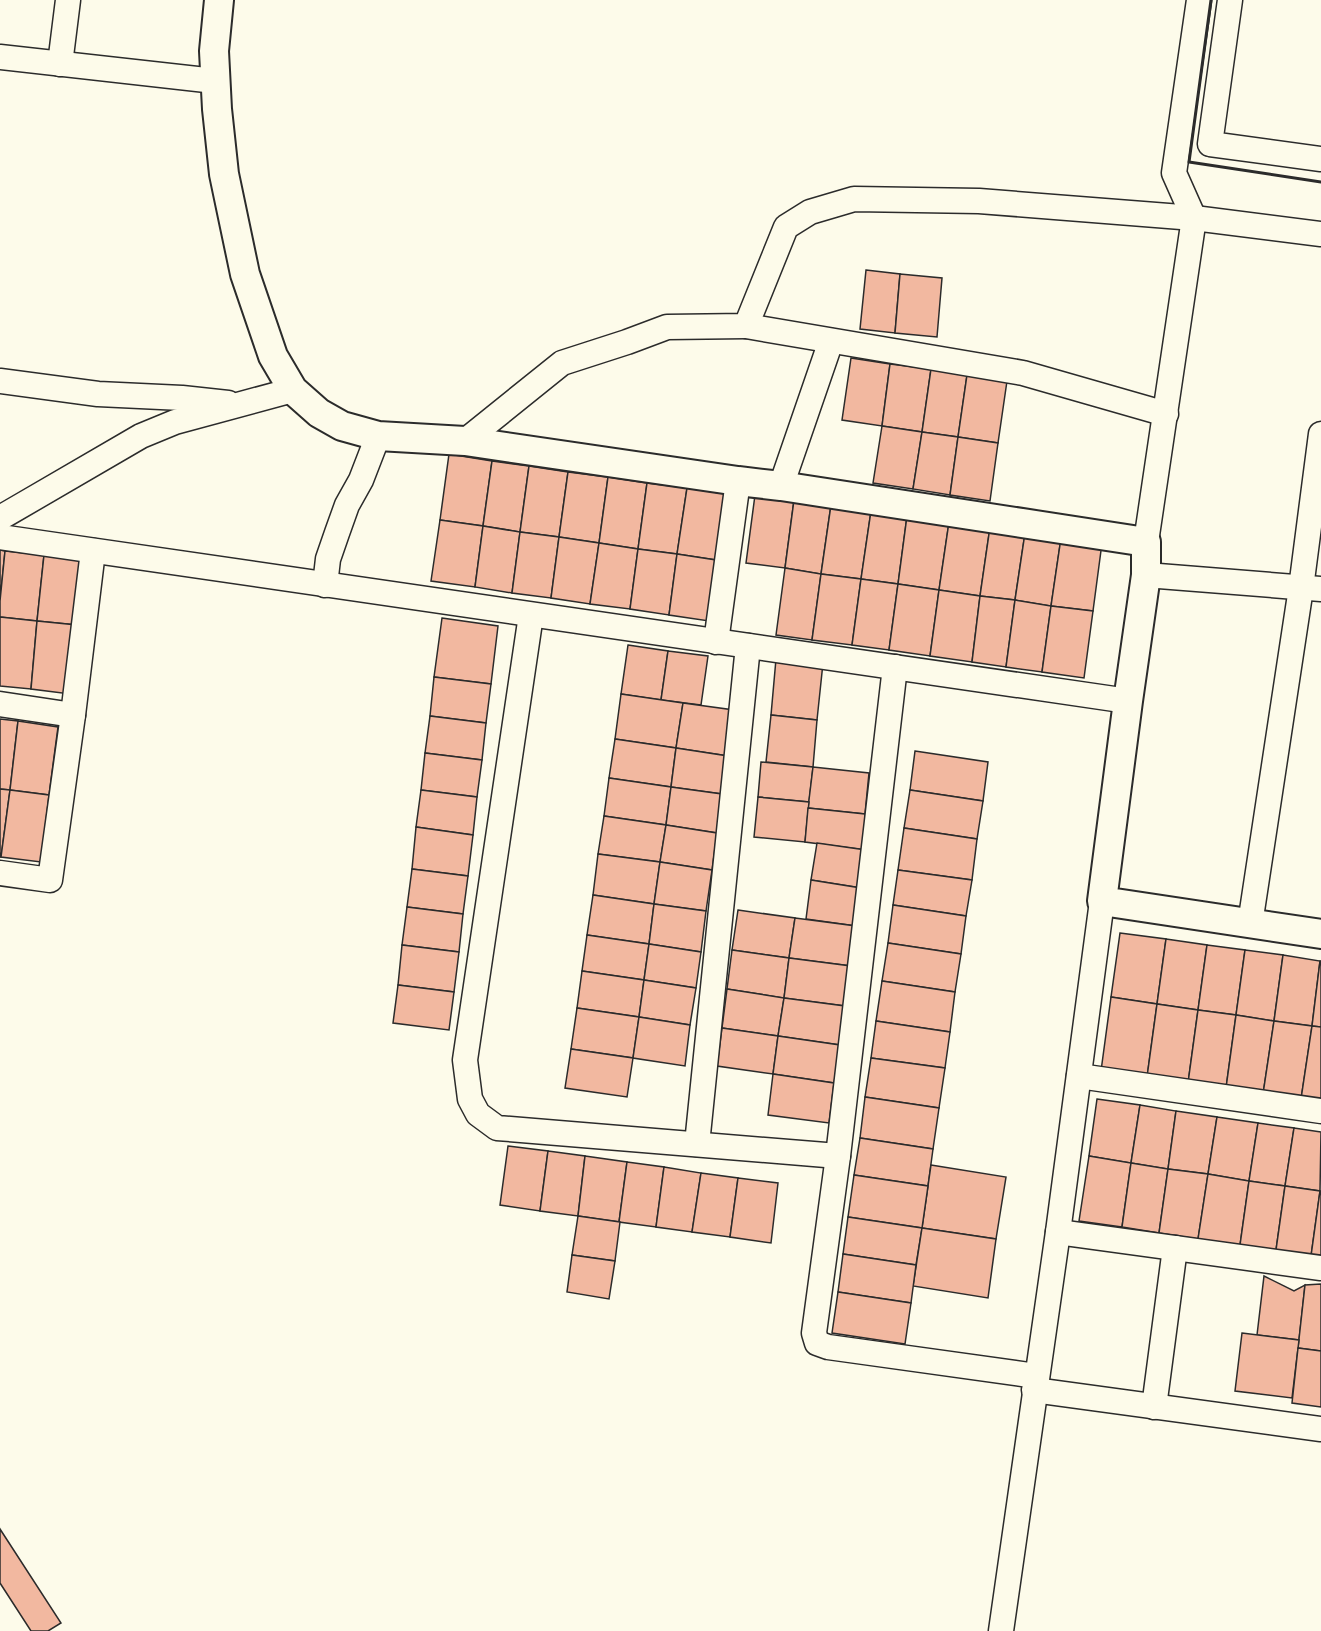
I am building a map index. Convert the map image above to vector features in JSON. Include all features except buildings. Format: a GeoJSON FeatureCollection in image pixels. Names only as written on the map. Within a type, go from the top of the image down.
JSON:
{"type":"FeatureCollection","features":[{"type":"Feature","properties":{"kind":"street"},"geometry":{"type":"LineString","coordinates":[[60,64],[68,0]]}},
{"type":"Feature","properties":{"kind":"street"},"geometry":{"type":"LineString","coordinates":[[219,0],[214,51],[215,81],[224,174],[245,274],[273,356],[293,390],[319,414],[342,426],[378,436],[465,441],[781,486],[1146,542]]}},
{"type":"Feature","properties":{"kind":"street"},"geometry":{"type":"LineString","coordinates":[[1001,1631],[1058,1232],[1146,575],[1146,542],[1194,218],[1174,172],[1199,0]]}},
{"type":"Feature","properties":{"kind":"street"},"geometry":{"type":"LineString","coordinates":[[1230,0],[1210,144],[1321,159]]}},
{"type":"Feature","properties":{"kind":"street"},"geometry":{"type":"LineString","coordinates":[[0,57],[215,81]]}},
{"type":"Feature","properties":{"kind":"street"},"geometry":{"type":"LineString","coordinates":[[746,326],[786,226],[810,212],[854,199],[979,201],[1194,218],[1321,234]]}},
{"type":"Feature","properties":{"kind":"street"},"geometry":{"type":"LineString","coordinates":[[465,441],[562,363],[667,327],[746,326],[1023,373],[1166,414]]}},
{"type":"Feature","properties":{"kind":"street"},"geometry":{"type":"LineString","coordinates":[[781,486],[831,341]]}},
{"type":"Feature","properties":{"kind":"street"},"geometry":{"type":"LineString","coordinates":[[0,381],[98,394],[243,404]]}},
{"type":"Feature","properties":{"kind":"street"},"geometry":{"type":"LineString","coordinates":[[0,518],[141,436],[175,422],[293,390]]}},
{"type":"Feature","properties":{"kind":"street"},"geometry":{"type":"LineString","coordinates":[[1250,924],[1311,588],[1321,434]]}},
{"type":"Feature","properties":{"kind":"street"},"geometry":{"type":"LineString","coordinates":[[325,585],[328,559],[337,533],[378,436]]}},
{"type":"Feature","properties":{"kind":"street"},"geometry":{"type":"LineString","coordinates":[[716,642],[738,481]]}},
{"type":"Feature","properties":{"kind":"street"},"geometry":{"type":"LineString","coordinates":[[0,537],[1128,701]]}},
{"type":"Feature","properties":{"kind":"street"},"geometry":{"type":"LineString","coordinates":[[0,873],[50,880],[93,551]]}},
{"type":"Feature","properties":{"kind":"street"},"geometry":{"type":"LineString","coordinates":[[1146,575],[1311,588]]}},
{"type":"Feature","properties":{"kind":"street"},"geometry":{"type":"LineString","coordinates":[[531,615],[465,1060],[470,1099],[478,1114],[497,1128],[838,1156]]}},
{"type":"Feature","properties":{"kind":"street"},"geometry":{"type":"LineString","coordinates":[[697,1144],[748,646]]}},
{"type":"Feature","properties":{"kind":"street"},"geometry":{"type":"LineString","coordinates":[[895,667],[838,1156],[814,1333],[817,1343],[828,1347],[1035,1383],[1154,1407],[1321,1430]]}},
{"type":"Feature","properties":{"kind":"street"},"geometry":{"type":"LineString","coordinates":[[0,704],[73,715]]}},
{"type":"Feature","properties":{"kind":"street"},"geometry":{"type":"LineString","coordinates":[[1102,901],[1321,934]]}},
{"type":"Feature","properties":{"kind":"street"},"geometry":{"type":"LineString","coordinates":[[1079,1076],[1321,1111]]}},
{"type":"Feature","properties":{"kind":"street"},"geometry":{"type":"LineString","coordinates":[[1058,1232],[1321,1268]]}},
{"type":"Feature","properties":{"kind":"street"},"geometry":{"type":"LineString","coordinates":[[1154,1407],[1175,1248]]}},
{"type":"Feature","properties":{"kind":"wall"},"geometry":{"type":"LineString","coordinates":[[1211,0],[1189,162],[1321,182]]}}]}
